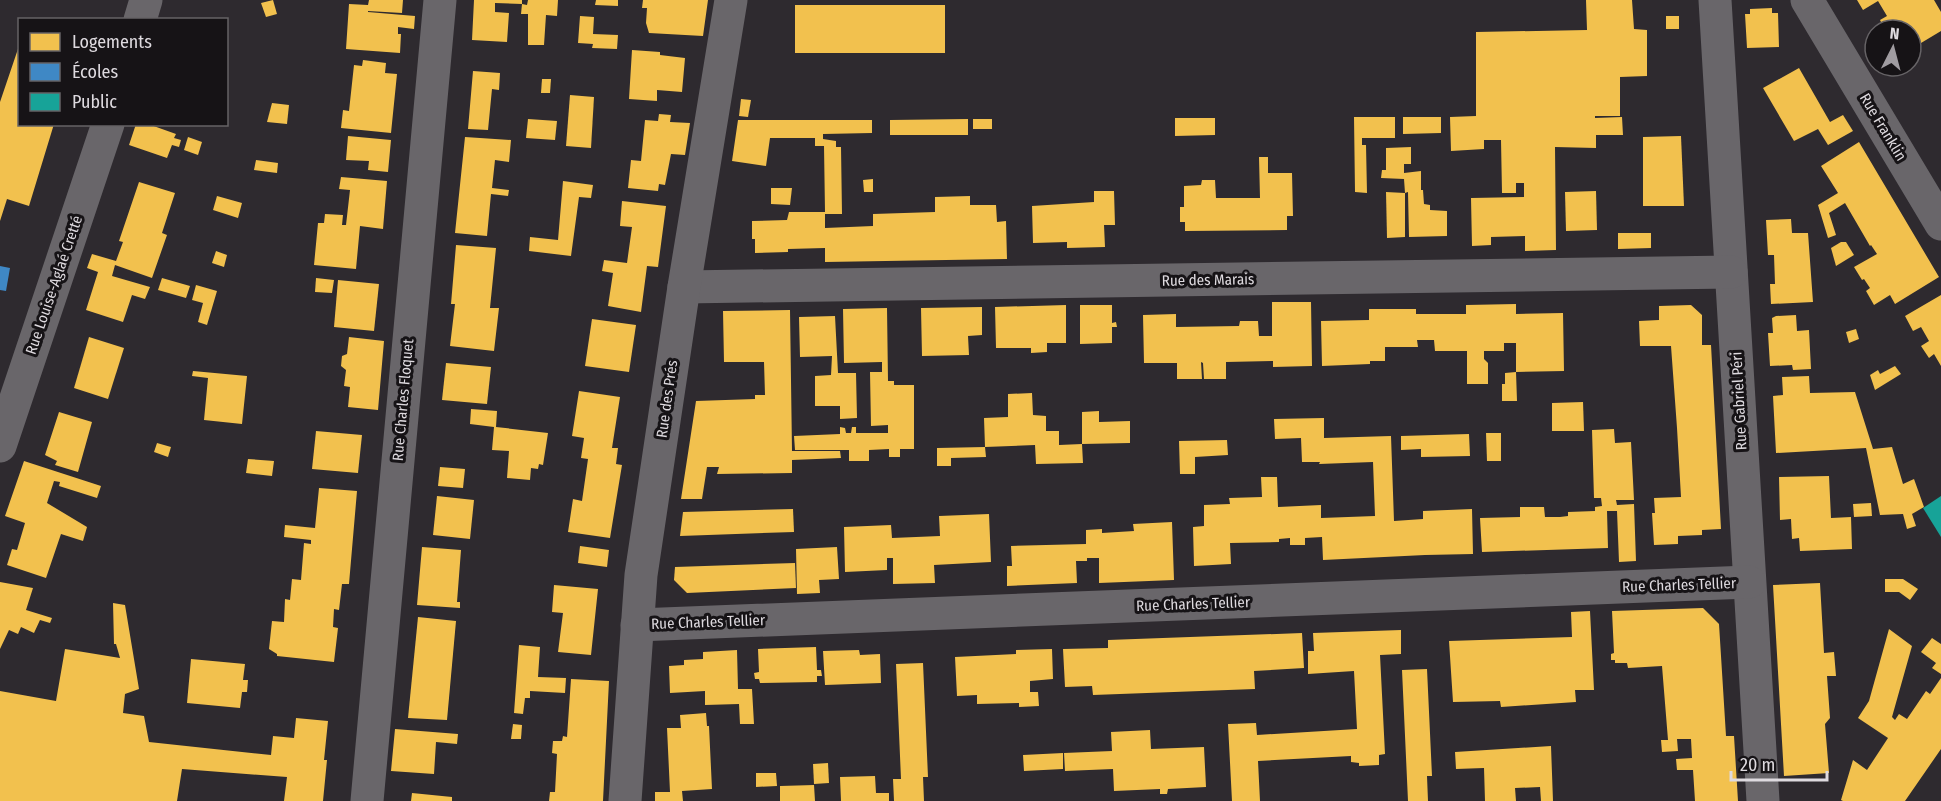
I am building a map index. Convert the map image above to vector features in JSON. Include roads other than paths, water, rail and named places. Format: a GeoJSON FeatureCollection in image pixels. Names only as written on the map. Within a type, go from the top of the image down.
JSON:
{"type":"FeatureCollection","features":[{"type":"Feature","properties":{"kind":"street"},"geometry":{"type":"LineString","coordinates":[[141,18],[146,0]]}},
{"type":"Feature","properties":{"kind":"street","name":"Rue Charles Floquet"},"geometry":{"type":"LineString","coordinates":[[367,801],[440,0]]}},
{"type":"Feature","properties":{"kind":"street","name":"Rue des Prés"},"geometry":{"type":"LineString","coordinates":[[626,801],[641,575],[684,287],[731,0]]}},
{"type":"Feature","properties":{"kind":"street","name":"Rue Gabriel Péri"},"geometry":{"type":"LineString","coordinates":[[1715,0],[1763,801]]}},
{"type":"Feature","properties":{"kind":"street","name":"Rue Franklin"},"geometry":{"type":"LineString","coordinates":[[1807,0],[1941,224]]}},
{"type":"Feature","properties":{"kind":"street","name":"Rue Louise-Aglaé Cretté"},"geometry":{"type":"LineString","coordinates":[[0,446],[107,126]]}},
{"type":"Feature","properties":{"kind":"street","name":"Rue des Marais"},"geometry":{"type":"LineString","coordinates":[[684,287],[1731,272]]}},
{"type":"Feature","properties":{"kind":"street","name":"Rue Charles Tellier"},"geometry":{"type":"LineString","coordinates":[[638,625],[1749,582]]}}]}
